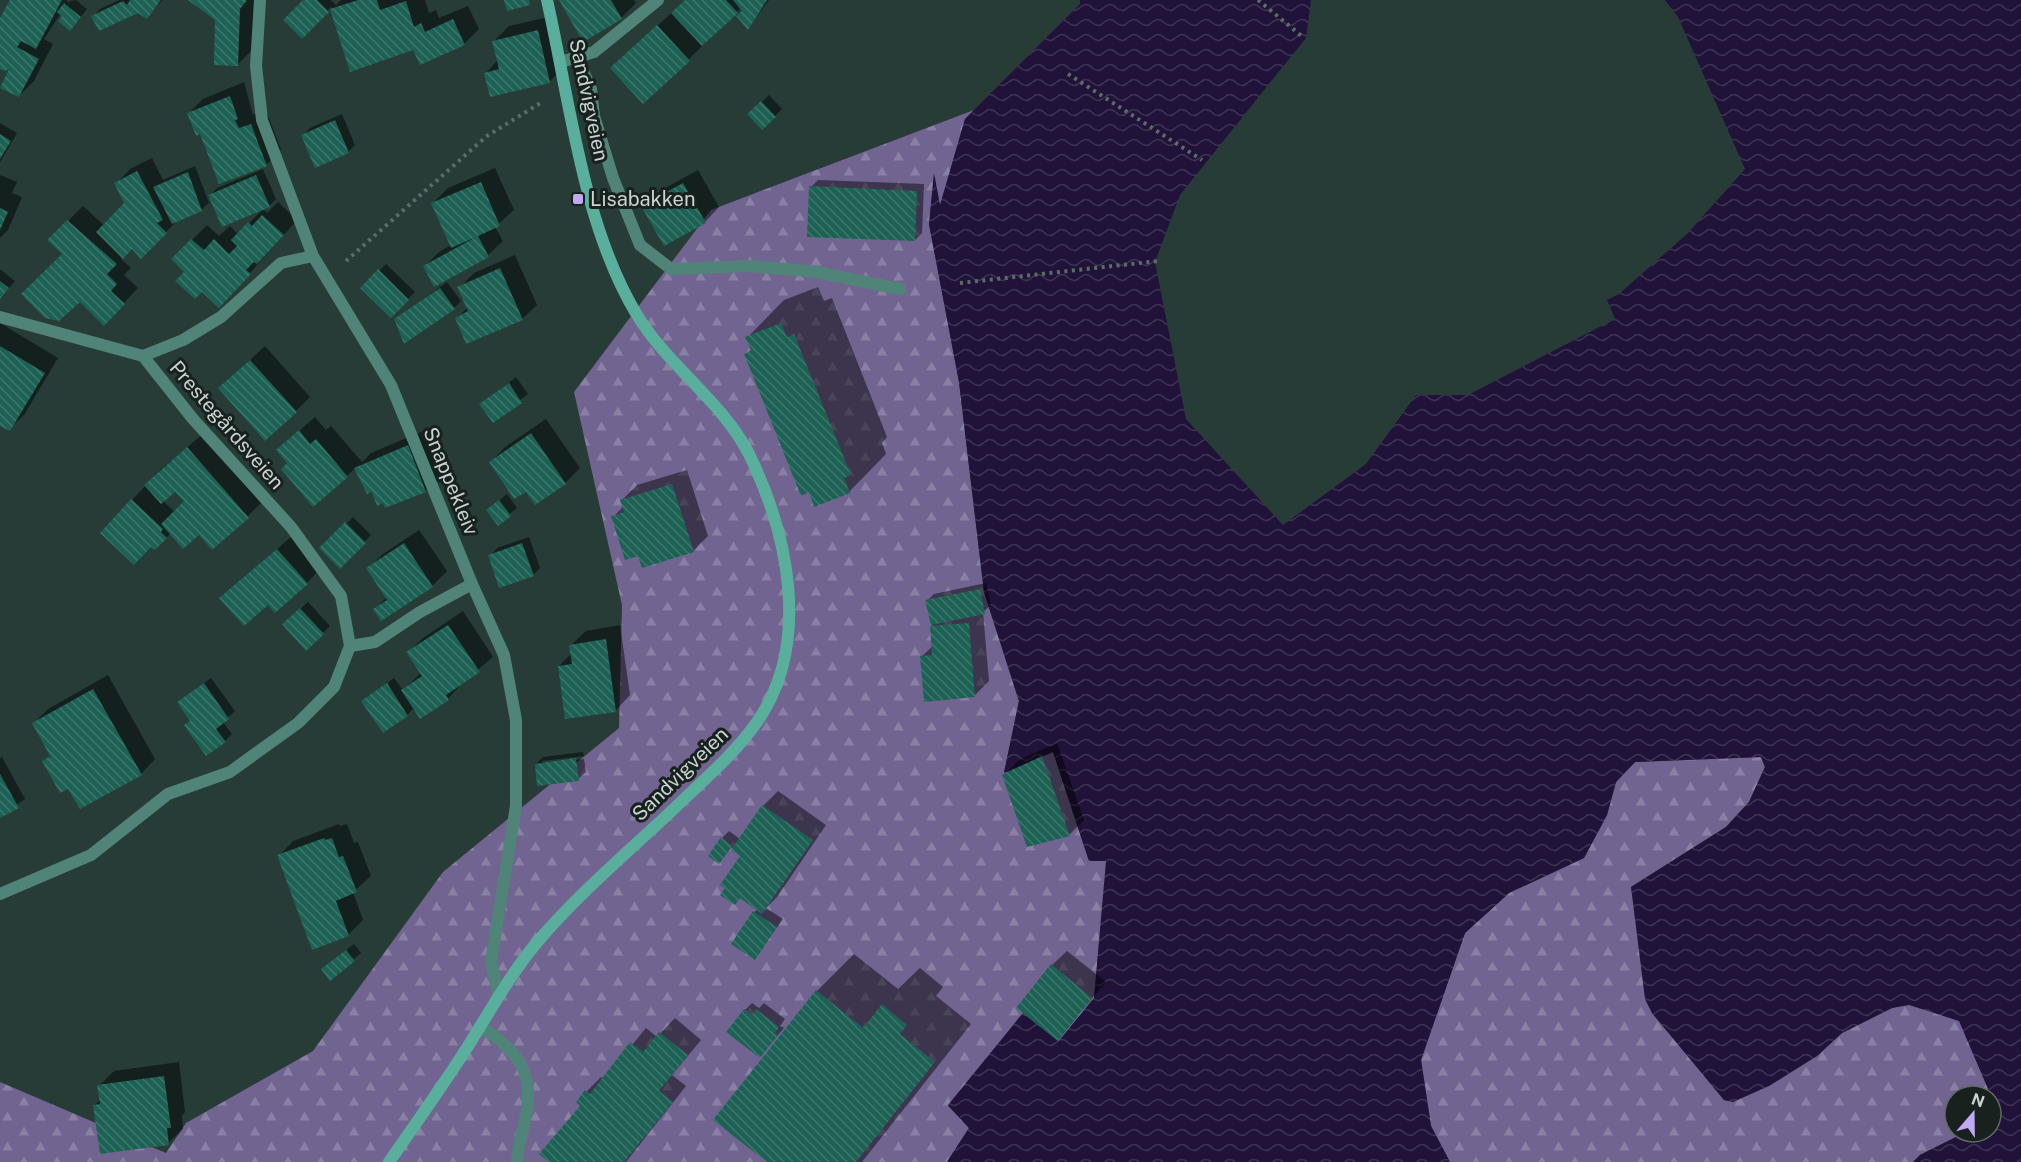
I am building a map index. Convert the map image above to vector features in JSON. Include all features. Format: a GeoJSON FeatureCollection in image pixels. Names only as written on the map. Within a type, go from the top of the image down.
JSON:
{"type":"FeatureCollection","features":[{"type":"Feature","properties":{"kind":"main road","name":"Sandvigveien"},"geometry":{"type":"LineString","coordinates":[[389,1162],[538,941],[733,753],[758,720],[773,694],[780,671],[788,624],[789,588],[778,530],[765,487],[746,448],[639,318],[616,276],[588,188],[547,0]]}},
{"type":"Feature","properties":{"kind":"street","name":"Snappekleiv"},"geometry":{"type":"LineString","coordinates":[[260,0],[256,66],[262,120],[313,256],[391,385],[472,584],[504,655],[516,720],[516,806],[491,963],[499,997]]}},
{"type":"Feature","properties":{"kind":"street"},"geometry":{"type":"LineString","coordinates":[[561,62],[594,52],[658,0]]}},
{"type":"Feature","properties":{"kind":"street"},"geometry":{"type":"LineString","coordinates":[[577,58],[591,89],[594,116],[613,178],[640,245],[671,268],[749,266],[817,272],[900,289]]}},
{"type":"Feature","properties":{"kind":"street"},"geometry":{"type":"LineString","coordinates":[[142,356],[183,340],[221,317],[281,263],[313,256]]}},
{"type":"Feature","properties":{"kind":"street","name":"Prestegårdsveien"},"geometry":{"type":"LineString","coordinates":[[0,317],[142,356],[193,419],[291,526],[341,596],[350,646]]}},
{"type":"Feature","properties":{"kind":"street"},"geometry":{"type":"LineString","coordinates":[[0,894],[91,855],[168,794],[230,772],[298,723],[334,687],[350,646],[375,642],[420,612],[472,584]]}},
{"type":"Feature","properties":{"kind":"street"},"geometry":{"type":"LineString","coordinates":[[480,1026],[499,1039],[521,1060],[527,1078],[528,1099],[517,1162]]}},
{"type":"Feature","properties":{"kind":"path"},"geometry":{"type":"LineString","coordinates":[[1258,0],[1304,38]]}},
{"type":"Feature","properties":{"kind":"path"},"geometry":{"type":"LineString","coordinates":[[1068,74],[1202,160]]}},
{"type":"Feature","properties":{"kind":"path"},"geometry":{"type":"LineString","coordinates":[[326,275],[355,254],[487,136],[566,85]]}},
{"type":"Feature","properties":{"kind":"path"},"geometry":{"type":"LineString","coordinates":[[960,283],[1158,261]]}},
{"type":"Feature","properties":{"kind":"green space"},"geometry":{"type":"Polygon","coordinates":[[[974,110],[965,119],[940,206],[934,176],[929,224],[959,382],[984,592],[1019,701],[1004,772],[1053,752],[1089,861],[1107,860],[1094,998],[1059,1041],[1023,1013],[948,1106],[969,1128],[947,1162],[0,1162],[0,1082],[166,1153],[186,1123],[313,1051],[443,872],[619,728],[622,605],[574,392],[711,210],[974,110]]]}},
{"type":"Feature","properties":{"kind":"green space"},"geometry":{"type":"Polygon","coordinates":[[[1761,757],[1765,767],[1749,802],[1726,827],[1631,887],[1652,1013],[1724,1100],[1733,1102],[1817,1056],[1842,1033],[1892,1008],[1909,1004],[1960,1021],[1986,1084],[1943,1084],[1943,1144],[1920,1155],[1913,1162],[1450,1162],[1431,1126],[1421,1060],[1465,933],[1509,893],[1584,858],[1607,815],[1616,782],[1635,762],[1761,757]]]}},
{"type":"Feature","properties":{"kind":"water"},"geometry":{"type":"Polygon","coordinates":[[[1080,0],[1311,0],[1306,38],[1180,195],[1155,262],[1186,419],[1283,525],[1366,464],[1416,395],[1468,395],[1615,319],[1607,300],[1619,294],[1687,234],[1745,169],[1678,17],[1665,0],[2021,0],[2021,1162],[1913,1162],[1920,1155],[1943,1144],[2003,1144],[2003,1084],[1986,1084],[1959,1021],[1909,1005],[1892,1008],[1842,1033],[1817,1056],[1769,1086],[1733,1102],[1724,1100],[1652,1013],[1645,999],[1631,887],[1726,827],[1749,802],[1765,767],[1761,757],[1635,762],[1616,782],[1607,815],[1584,858],[1509,893],[1465,933],[1421,1060],[1431,1126],[1450,1162],[947,1162],[969,1128],[948,1105],[1023,1013],[1059,1041],[1094,998],[1106,861],[1089,861],[1053,752],[1004,773],[1019,701],[984,592],[959,382],[929,224],[934,173],[940,205],[965,119],[1080,4],[1080,0]]]}},
{"type":"Feature","properties":{"kind":"building"},"geometry":{"type":"Polygon","coordinates":[[[10,0],[62,0],[36,49],[21,41],[17,47],[39,59],[19,97],[0,88],[9,69],[5,71],[0,69],[0,18],[10,0]]]}},
{"type":"Feature","properties":{"kind":"building"},"geometry":{"type":"Polygon","coordinates":[[[130,0],[161,0],[147,19],[138,13],[99,31],[91,16],[123,1],[127,5],[130,0]]]}},
{"type":"Feature","properties":{"kind":"building"},"geometry":{"type":"Polygon","coordinates":[[[188,0],[247,0],[240,9],[238,66],[214,65],[215,20],[188,0]]]}},
{"type":"Feature","properties":{"kind":"building"},"geometry":{"type":"Polygon","coordinates":[[[303,0],[317,0],[329,12],[302,39],[283,20],[303,0]]]}},
{"type":"Feature","properties":{"kind":"building"},"geometry":{"type":"Polygon","coordinates":[[[358,0],[377,0],[380,10],[406,1],[414,27],[421,23],[425,32],[453,19],[465,45],[420,65],[413,50],[350,72],[330,9],[358,0]]]}},
{"type":"Feature","properties":{"kind":"building"},"geometry":{"type":"Polygon","coordinates":[[[504,0],[529,0],[530,5],[507,11],[504,0]]]}},
{"type":"Feature","properties":{"kind":"building"},"geometry":{"type":"Polygon","coordinates":[[[559,0],[611,0],[622,19],[583,42],[559,0]]]}},
{"type":"Feature","properties":{"kind":"building"},"geometry":{"type":"Polygon","coordinates":[[[685,0],[726,0],[738,13],[702,46],[671,13],[685,0]]]}},
{"type":"Feature","properties":{"kind":"building"},"geometry":{"type":"Polygon","coordinates":[[[733,0],[767,0],[748,30],[736,16],[742,11],[733,0]]]}},
{"type":"Feature","properties":{"kind":"building"},"geometry":{"type":"Polygon","coordinates":[[[64,3],[81,17],[70,31],[58,21],[62,16],[57,12],[64,3]]]}},
{"type":"Feature","properties":{"kind":"building"},"geometry":{"type":"Polygon","coordinates":[[[657,25],[690,61],[643,104],[610,68],[657,25]]]}},
{"type":"Feature","properties":{"kind":"building"},"geometry":{"type":"Polygon","coordinates":[[[538,30],[550,83],[490,97],[484,73],[499,69],[492,41],[538,30]]]}},
{"type":"Feature","properties":{"kind":"building"},"geometry":{"type":"Polygon","coordinates":[[[230,96],[239,128],[251,124],[267,166],[219,184],[200,134],[196,136],[187,113],[230,96]]]}},
{"type":"Feature","properties":{"kind":"building"},"geometry":{"type":"Polygon","coordinates":[[[761,101],[776,117],[762,130],[747,114],[761,101]]]}},
{"type":"Feature","properties":{"kind":"building"},"geometry":{"type":"Polygon","coordinates":[[[335,120],[349,153],[315,168],[301,135],[335,120]]]}},
{"type":"Feature","properties":{"kind":"building"},"geometry":{"type":"Polygon","coordinates":[[[0,134],[11,141],[0,159],[0,134]]]}},
{"type":"Feature","properties":{"kind":"building"},"geometry":{"type":"Polygon","coordinates":[[[137,171],[163,220],[157,223],[167,233],[141,259],[132,249],[123,259],[96,232],[124,203],[114,183],[137,171]]]}},
{"type":"Feature","properties":{"kind":"building"},"geometry":{"type":"Polygon","coordinates":[[[188,172],[202,211],[172,224],[153,187],[188,172]]]}},
{"type":"Feature","properties":{"kind":"building"},"geometry":{"type":"Polygon","coordinates":[[[256,175],[270,207],[222,227],[208,195],[256,175]]]}},
{"type":"Feature","properties":{"kind":"building"},"geometry":{"type":"Polygon","coordinates":[[[481,182],[500,226],[478,236],[489,257],[434,287],[423,266],[476,237],[451,248],[431,203],[481,182]]]}},
{"type":"Feature","properties":{"kind":"building"},"geometry":{"type":"Polygon","coordinates":[[[683,183],[706,223],[664,246],[641,206],[683,183]]]}},
{"type":"Feature","properties":{"kind":"building"},"geometry":{"type":"Polygon","coordinates":[[[809,186],[917,191],[915,241],[807,237],[809,186]]]}},
{"type":"Feature","properties":{"kind":"building"},"geometry":{"type":"Polygon","coordinates":[[[0,208],[8,212],[0,230],[0,208]]]}},
{"type":"Feature","properties":{"kind":"building"},"geometry":{"type":"Polygon","coordinates":[[[262,215],[284,235],[257,264],[254,262],[246,270],[251,274],[219,308],[202,292],[195,299],[175,281],[184,272],[171,259],[191,239],[204,250],[214,239],[229,254],[237,246],[231,240],[248,222],[252,226],[262,215]]]}},
{"type":"Feature","properties":{"kind":"building"},"geometry":{"type":"Polygon","coordinates":[[[67,220],[117,264],[107,274],[117,284],[111,291],[125,304],[104,326],[80,302],[59,321],[45,318],[21,294],[62,254],[47,240],[67,220]]]}},
{"type":"Feature","properties":{"kind":"building"},"geometry":{"type":"Polygon","coordinates":[[[500,268],[523,320],[466,344],[455,318],[468,311],[457,287],[500,268]]]}},
{"type":"Feature","properties":{"kind":"building"},"geometry":{"type":"Polygon","coordinates":[[[378,269],[409,300],[391,318],[360,288],[378,269]]]}},
{"type":"Feature","properties":{"kind":"building"},"geometry":{"type":"Polygon","coordinates":[[[0,281],[9,288],[0,299],[0,281]]]}},
{"type":"Feature","properties":{"kind":"building"},"geometry":{"type":"Polygon","coordinates":[[[440,288],[455,309],[404,344],[394,319],[440,288]]]}},
{"type":"Feature","properties":{"kind":"building"},"geometry":{"type":"Polygon","coordinates":[[[781,323],[787,337],[794,334],[851,475],[844,478],[850,493],[814,507],[809,492],[801,496],[744,354],[751,351],[745,337],[781,323]]]}},
{"type":"Feature","properties":{"kind":"building"},"geometry":{"type":"Polygon","coordinates":[[[0,346],[45,373],[10,431],[0,426],[0,346]]]}},
{"type":"Feature","properties":{"kind":"building"},"geometry":{"type":"Polygon","coordinates":[[[250,360],[297,412],[265,441],[218,388],[250,360]]]}},
{"type":"Feature","properties":{"kind":"building"},"geometry":{"type":"Polygon","coordinates":[[[509,383],[522,403],[493,423],[479,404],[509,383]]]}},
{"type":"Feature","properties":{"kind":"building"},"geometry":{"type":"Polygon","coordinates":[[[299,430],[310,444],[316,439],[348,477],[313,507],[281,469],[287,463],[276,450],[299,430]]]}},
{"type":"Feature","properties":{"kind":"building"},"geometry":{"type":"Polygon","coordinates":[[[531,433],[566,484],[535,505],[526,492],[514,499],[489,462],[531,433]]]}},
{"type":"Feature","properties":{"kind":"building"},"geometry":{"type":"Polygon","coordinates":[[[408,445],[426,492],[385,508],[383,503],[377,506],[372,492],[367,494],[354,468],[408,445]]]}},
{"type":"Feature","properties":{"kind":"building"},"geometry":{"type":"Polygon","coordinates":[[[187,447],[249,518],[212,550],[199,535],[183,549],[161,524],[184,501],[175,492],[161,504],[144,485],[187,447]]]}},
{"type":"Feature","properties":{"kind":"building"},"geometry":{"type":"Polygon","coordinates":[[[672,484],[694,552],[642,568],[638,556],[625,560],[611,516],[624,512],[620,500],[672,484]]]}},
{"type":"Feature","properties":{"kind":"building"},"geometry":{"type":"Polygon","coordinates":[[[131,499],[163,529],[161,532],[167,538],[155,550],[151,547],[134,565],[100,533],[131,499]]]}},
{"type":"Feature","properties":{"kind":"building"},"geometry":{"type":"Polygon","coordinates":[[[499,500],[511,516],[498,526],[486,510],[499,500]]]}},
{"type":"Feature","properties":{"kind":"building"},"geometry":{"type":"Polygon","coordinates":[[[345,522],[366,543],[340,569],[319,548],[345,522]]]}},
{"type":"Feature","properties":{"kind":"building"},"geometry":{"type":"Polygon","coordinates":[[[404,543],[433,587],[381,621],[373,609],[387,600],[366,568],[404,543]]]}},
{"type":"Feature","properties":{"kind":"building"},"geometry":{"type":"Polygon","coordinates":[[[522,543],[534,576],[499,588],[488,555],[522,543]]]}},
{"type":"Feature","properties":{"kind":"building"},"geometry":{"type":"Polygon","coordinates":[[[277,549],[308,584],[275,613],[268,605],[244,626],[219,598],[277,549]]]}},
{"type":"Feature","properties":{"kind":"building"},"geometry":{"type":"Polygon","coordinates":[[[980,589],[985,614],[931,625],[925,600],[980,589]]]}},
{"type":"Feature","properties":{"kind":"building"},"geometry":{"type":"Polygon","coordinates":[[[300,608],[324,634],[306,651],[282,624],[300,608]]]}},
{"type":"Feature","properties":{"kind":"building"},"geometry":{"type":"Polygon","coordinates":[[[969,623],[975,697],[924,702],[920,656],[932,655],[930,626],[969,623]]]}},
{"type":"Feature","properties":{"kind":"building"},"geometry":{"type":"Polygon","coordinates":[[[448,625],[480,672],[446,695],[449,700],[420,719],[401,690],[422,676],[406,652],[448,625]]]}},
{"type":"Feature","properties":{"kind":"building"},"geometry":{"type":"Polygon","coordinates":[[[606,639],[616,712],[565,719],[558,666],[572,664],[569,645],[606,639]]]}},
{"type":"Feature","properties":{"kind":"building"},"geometry":{"type":"Polygon","coordinates":[[[204,683],[229,719],[216,729],[226,742],[206,756],[184,725],[190,721],[177,702],[204,683]]]}},
{"type":"Feature","properties":{"kind":"building"},"geometry":{"type":"Polygon","coordinates":[[[387,683],[408,716],[383,733],[361,701],[387,683]]]}},
{"type":"Feature","properties":{"kind":"building"},"geometry":{"type":"Polygon","coordinates":[[[93,689],[142,775],[80,809],[68,789],[60,793],[42,761],[50,756],[32,723],[93,689]]]}},
{"type":"Feature","properties":{"kind":"building"},"geometry":{"type":"Polygon","coordinates":[[[1042,756],[1070,836],[1027,847],[1002,775],[1042,756]]]}},
{"type":"Feature","properties":{"kind":"building"},"geometry":{"type":"Polygon","coordinates":[[[576,758],[579,781],[537,786],[535,764],[576,758]]]}},
{"type":"Feature","properties":{"kind":"building"},"geometry":{"type":"Polygon","coordinates":[[[0,774],[19,808],[0,818],[0,774]]]}},
{"type":"Feature","properties":{"kind":"building"},"geometry":{"type":"Polygon","coordinates":[[[762,805],[813,840],[762,914],[740,898],[735,905],[720,895],[725,888],[720,885],[740,856],[731,850],[762,805]]]}},
{"type":"Feature","properties":{"kind":"building"},"geometry":{"type":"Polygon","coordinates":[[[721,837],[732,846],[719,864],[708,856],[721,837]]]}},
{"type":"Feature","properties":{"kind":"building"},"geometry":{"type":"Polygon","coordinates":[[[324,838],[325,840],[332,838],[339,857],[343,856],[357,892],[336,901],[349,936],[312,950],[277,855],[324,838]]]}},
{"type":"Feature","properties":{"kind":"building"},"geometry":{"type":"Polygon","coordinates":[[[753,911],[777,927],[755,960],[731,944],[753,911]]]}},
{"type":"Feature","properties":{"kind":"building"},"geometry":{"type":"Polygon","coordinates":[[[346,950],[355,961],[330,981],[321,969],[346,950]]]}},
{"type":"Feature","properties":{"kind":"building"},"geometry":{"type":"Polygon","coordinates":[[[1051,964],[1092,998],[1058,1041],[1016,1008],[1051,964]]]}},
{"type":"Feature","properties":{"kind":"building"},"geometry":{"type":"Polygon","coordinates":[[[816,990],[863,1028],[882,1004],[907,1025],[900,1034],[935,1062],[856,1162],[767,1162],[713,1120],[816,990]]]}},
{"type":"Feature","properties":{"kind":"building"},"geometry":{"type":"Polygon","coordinates":[[[744,1009],[752,1015],[756,1009],[779,1027],[775,1033],[778,1035],[760,1058],[726,1032],[744,1009]]]}},
{"type":"Feature","properties":{"kind":"building"},"geometry":{"type":"Polygon","coordinates":[[[659,1032],[688,1055],[659,1091],[673,1102],[624,1162],[549,1162],[539,1154],[580,1106],[576,1102],[585,1090],[590,1094],[630,1042],[643,1052],[659,1032]]]}},
{"type":"Feature","properties":{"kind":"building"},"geometry":{"type":"Polygon","coordinates":[[[164,1076],[171,1128],[167,1128],[169,1145],[100,1154],[93,1105],[100,1104],[97,1085],[164,1076]]]}},
{"type":"Feature","properties":{"kind":"place","name":"Lisabakken"},"geometry":{"type":"Point","coordinates":[578,199]}}]}
